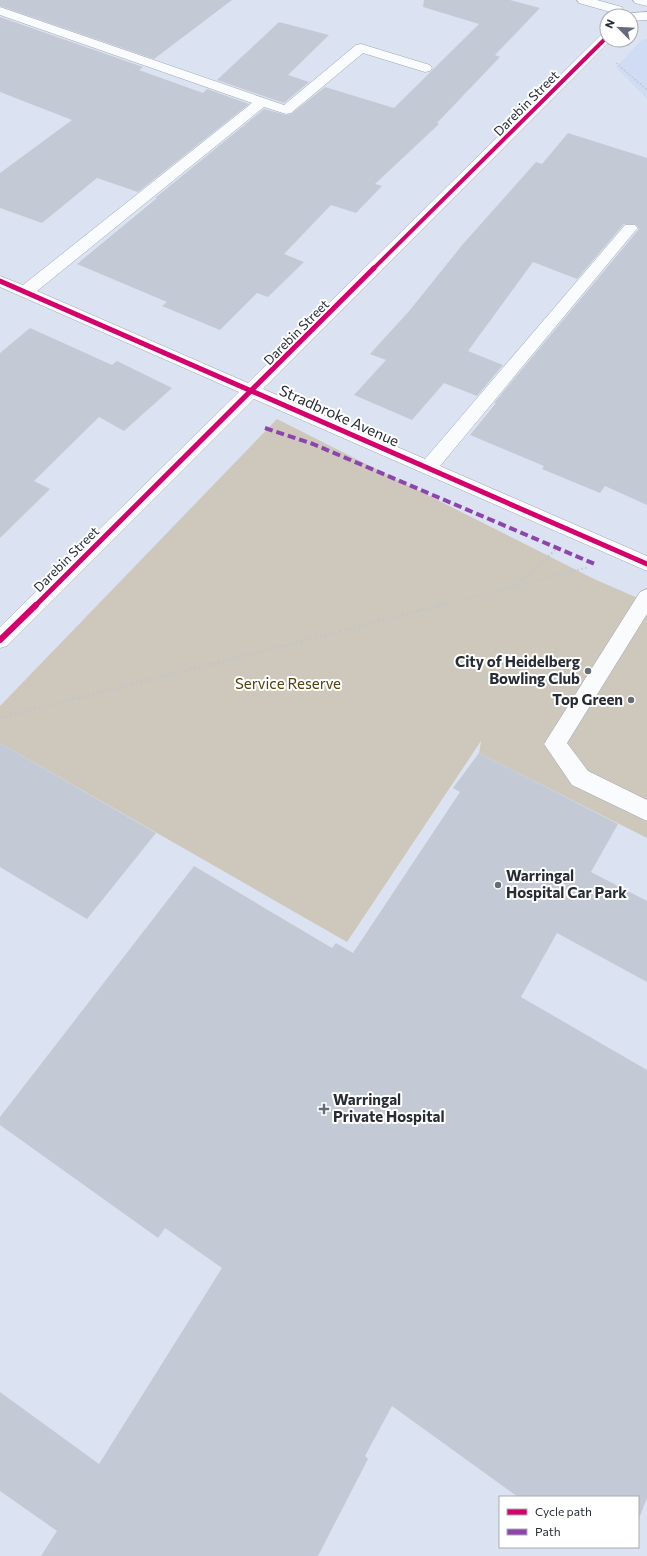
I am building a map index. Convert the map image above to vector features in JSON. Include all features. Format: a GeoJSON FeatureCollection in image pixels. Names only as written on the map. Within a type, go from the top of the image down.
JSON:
{"type":"FeatureCollection","features":[{"type":"Feature","properties":{"kind":"street"},"geometry":{"type":"LineString","coordinates":[[583,0],[609,8]]}},
{"type":"Feature","properties":{"kind":"street"},"geometry":{"type":"LineString","coordinates":[[639,0],[647,2]]}},
{"type":"Feature","properties":{"kind":"street"},"geometry":{"type":"LineString","coordinates":[[0,11],[286,110],[361,48],[424,68]]}},
{"type":"Feature","properties":{"kind":"street","name":"Darebin Street"},"geometry":{"type":"LineString","coordinates":[[0,640],[252,392],[599,45]]}},
{"type":"Feature","properties":{"kind":"street"},"geometry":{"type":"LineString","coordinates":[[25,292],[261,102]]}},
{"type":"Feature","properties":{"kind":"street"},"geometry":{"type":"LineString","coordinates":[[428,468],[630,228]]}},
{"type":"Feature","properties":{"kind":"street","name":"Stradbroke Avenue"},"geometry":{"type":"LineString","coordinates":[[0,281],[647,564]]}},
{"type":"Feature","properties":{"kind":"street"},"geometry":{"type":"LineString","coordinates":[[647,597],[555,744],[580,778],[647,811]]}},
{"type":"Feature","properties":{"kind":"path"},"geometry":{"type":"LineString","coordinates":[[616,63],[647,90]]}},
{"type":"Feature","properties":{"kind":"path"},"geometry":{"type":"LineString","coordinates":[[513,587],[537,568],[573,532]]}},
{"type":"Feature","properties":{"kind":"path"},"geometry":{"type":"LineString","coordinates":[[0,718],[630,557]]}},
{"type":"Feature","properties":{"kind":"shaded area"},"geometry":{"type":"Polygon","coordinates":[[[643,39],[647,39],[647,99],[616,67],[634,48],[639,48],[639,43],[643,39]]]}},
{"type":"Feature","properties":{"kind":"green space","name":"Service Reserve"},"geometry":{"type":"Polygon","coordinates":[[[277,419],[594,579],[647,602],[647,838],[479,753],[481,741],[347,942],[0,743],[0,706],[277,419]]]}},
{"type":"Feature","properties":{"kind":"building"},"geometry":{"type":"Polygon","coordinates":[[[0,0],[232,0],[154,59],[0,6],[0,0]]]}},
{"type":"Feature","properties":{"kind":"building"},"geometry":{"type":"Polygon","coordinates":[[[424,0],[510,0],[540,8],[495,55],[500,57],[437,123],[439,124],[375,184],[382,186],[356,213],[331,205],[284,254],[304,262],[268,297],[257,293],[220,330],[162,306],[167,302],[77,264],[264,109],[286,115],[291,114],[325,87],[394,108],[479,24],[423,7],[424,0]]]}},
{"type":"Feature","properties":{"kind":"building"},"geometry":{"type":"Polygon","coordinates":[[[0,17],[143,67],[139,70],[203,93],[207,89],[249,104],[138,192],[97,178],[42,223],[0,208],[0,173],[72,120],[0,92],[0,17]]]}},
{"type":"Feature","properties":{"kind":"building"},"geometry":{"type":"Polygon","coordinates":[[[279,22],[329,35],[288,75],[309,82],[284,103],[217,80],[279,22]]]}},
{"type":"Feature","properties":{"kind":"building"},"geometry":{"type":"Polygon","coordinates":[[[568,133],[647,158],[647,505],[605,486],[600,493],[542,469],[544,466],[470,435],[496,403],[494,403],[639,229],[635,224],[624,224],[577,279],[533,262],[468,351],[503,365],[477,396],[444,383],[412,420],[354,395],[386,360],[370,354],[410,310],[463,244],[536,162],[542,164],[568,133]]]}},
{"type":"Feature","properties":{"kind":"building"},"geometry":{"type":"Polygon","coordinates":[[[30,328],[112,365],[117,361],[172,388],[124,431],[99,417],[34,481],[50,489],[0,538],[0,353],[30,328]]]}},
{"type":"Feature","properties":{"kind":"building"},"geometry":{"type":"Polygon","coordinates":[[[0,743],[156,833],[87,919],[0,867],[0,743]]]}},
{"type":"Feature","properties":{"kind":"building","name":"Warringal Private Hospital"},"geometry":{"type":"Polygon","coordinates":[[[479,753],[618,824],[591,872],[647,901],[647,982],[557,933],[521,997],[647,1070],[647,1498],[639,1518],[639,1496],[517,1496],[392,1406],[365,1456],[368,1459],[318,1556],[41,1556],[57,1531],[0,1491],[0,1392],[99,1464],[222,1268],[165,1228],[158,1238],[0,1125],[0,1117],[194,866],[332,948],[336,943],[353,953],[460,792],[453,788],[479,753]]]}},
{"type":"Feature","properties":{"kind":"marked path"},"geometry":{"type":"LineString","coordinates":[[265,428],[313,444],[597,565]]}},
{"type":"Feature","properties":{"kind":"cycle path"},"geometry":{"type":"LineString","coordinates":[[0,640],[599,45]]}},
{"type":"Feature","properties":{"kind":"cycle path"},"geometry":{"type":"LineString","coordinates":[[0,281],[647,564]]}},
{"type":"Feature","properties":{"kind":"place","name":"City of Heidelberg Bowling Club"},"geometry":{"type":"Point","coordinates":[588,671]}},
{"type":"Feature","properties":{"kind":"place","name":"Top Green"},"geometry":{"type":"Point","coordinates":[631,700]}},
{"type":"Feature","properties":{"kind":"place","name":"Warringal Hospital Car Park"},"geometry":{"type":"Point","coordinates":[498,885]}},
{"type":"Feature","properties":{"kind":"place","name":"Warringal Private Hospital"},"geometry":{"type":"Point","coordinates":[324,1109]}}]}
